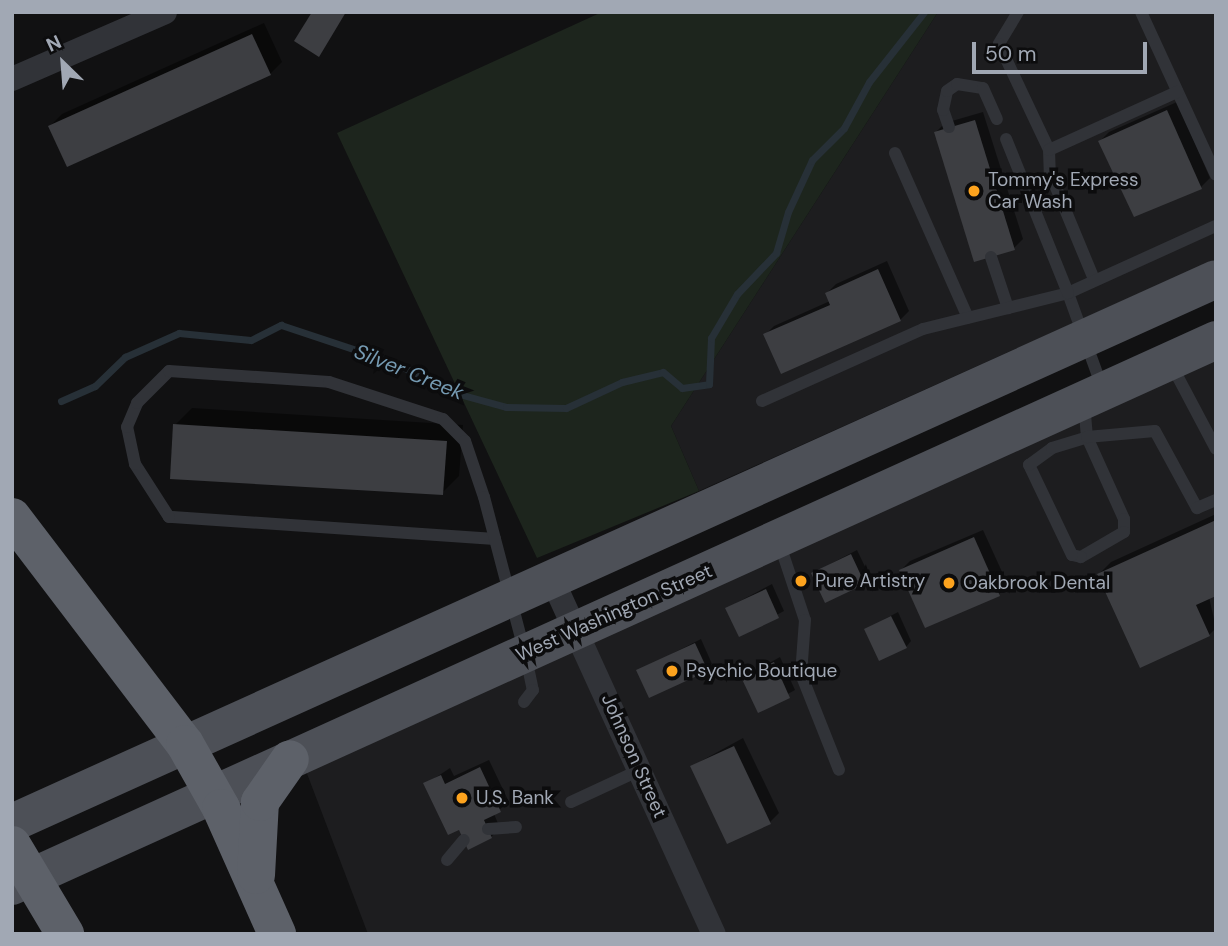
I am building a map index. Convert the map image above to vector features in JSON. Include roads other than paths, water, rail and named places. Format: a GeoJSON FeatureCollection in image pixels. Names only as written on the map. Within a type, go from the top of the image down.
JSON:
{"type":"FeatureCollection","features":[{"type":"Feature","properties":{"kind":"highway"},"geometry":{"type":"LineString","coordinates":[[12,517],[185,744],[214,793],[256,881],[277,934]]}},
{"type":"Feature","properties":{"kind":"highway"},"geometry":{"type":"LineString","coordinates":[[256,881],[260,802],[290,759]]}},
{"type":"Feature","properties":{"kind":"highway"},"geometry":{"type":"LineString","coordinates":[[12,845],[65,934]]}},
{"type":"Feature","properties":{"kind":"main road"},"geometry":{"type":"LineString","coordinates":[[12,823],[1216,279]]}},
{"type":"Feature","properties":{"kind":"main road","name":"West Washington Street"},"geometry":{"type":"LineString","coordinates":[[12,886],[778,538],[1091,409],[1169,361],[1216,340]]}},
{"type":"Feature","properties":{"kind":"street"},"geometry":{"type":"LineString","coordinates":[[12,79],[165,12]]}},
{"type":"Feature","properties":{"kind":"street","name":"Johnson Street"},"geometry":{"type":"LineString","coordinates":[[552,579],[714,934]]}},
{"type":"Feature","properties":{"kind":"lane"},"geometry":{"type":"LineString","coordinates":[[1018,12],[999,44],[1049,150],[1050,173],[1094,279]]}},
{"type":"Feature","properties":{"kind":"lane"},"geometry":{"type":"LineString","coordinates":[[1141,12],[1216,175]]}},
{"type":"Feature","properties":{"kind":"lane"},"geometry":{"type":"LineString","coordinates":[[948,127],[943,110],[947,91],[957,84],[983,88],[997,119]]}},
{"type":"Feature","properties":{"kind":"lane"},"geometry":{"type":"LineString","coordinates":[[1049,150],[1177,92]]}},
{"type":"Feature","properties":{"kind":"lane"},"geometry":{"type":"LineString","coordinates":[[1006,139],[1069,293],[1083,339],[1091,409],[1124,519],[1124,532],[1081,557],[1072,555],[1029,466],[1052,448],[1091,409]]}},
{"type":"Feature","properties":{"kind":"lane"},"geometry":{"type":"LineString","coordinates":[[895,153],[968,318]]}},
{"type":"Feature","properties":{"kind":"lane"},"geometry":{"type":"LineString","coordinates":[[762,401],[923,329],[1069,293],[1094,279],[1216,226]]}},
{"type":"Feature","properties":{"kind":"lane"},"geometry":{"type":"LineString","coordinates":[[991,257],[1007,308]]}},
{"type":"Feature","properties":{"kind":"lane"},"geometry":{"type":"LineString","coordinates":[[1169,361],[1216,449]]}},
{"type":"Feature","properties":{"kind":"lane"},"geometry":{"type":"LineString","coordinates":[[495,539],[169,517],[135,464],[127,427],[137,403],[169,371],[328,382],[443,419],[465,442],[495,539],[533,690],[524,702]]}},
{"type":"Feature","properties":{"kind":"lane"},"geometry":{"type":"LineString","coordinates":[[1091,409],[1155,431],[1197,508],[1216,500]]}},
{"type":"Feature","properties":{"kind":"lane"},"geometry":{"type":"LineString","coordinates":[[778,538],[805,620],[801,674],[839,770]]}},
{"type":"Feature","properties":{"kind":"lane"},"geometry":{"type":"LineString","coordinates":[[571,802],[640,771]]}},
{"type":"Feature","properties":{"kind":"lane"},"geometry":{"type":"LineString","coordinates":[[488,829],[516,827]]}},
{"type":"Feature","properties":{"kind":"lane"},"geometry":{"type":"LineString","coordinates":[[447,860],[464,840]]}},
{"type":"Feature","properties":{"kind":"waterway","name":"Silver Creek"},"geometry":{"type":"LineString","coordinates":[[61,401],[95,386],[125,357],[179,333],[251,340],[281,325],[395,363],[448,391],[506,407],[566,408],[622,382],[663,372],[682,388],[709,384],[711,338],[737,294],[776,253],[788,212],[812,160],[844,128],[869,82],[924,12]]}},
{"type":"Feature","properties":{"kind":"place","name":"Tommy's Express Car Wash"},"geometry":{"type":"Point","coordinates":[974,191]}},
{"type":"Feature","properties":{"kind":"place","name":"Pure Artistry"},"geometry":{"type":"Point","coordinates":[801,581]}},
{"type":"Feature","properties":{"kind":"place","name":"Oakbrook Dental"},"geometry":{"type":"Point","coordinates":[949,583]}},
{"type":"Feature","properties":{"kind":"place","name":"Psychic Boutique"},"geometry":{"type":"Point","coordinates":[672,671]}},
{"type":"Feature","properties":{"kind":"place","name":"U.S. Bank"},"geometry":{"type":"Point","coordinates":[462,798]}}]}
